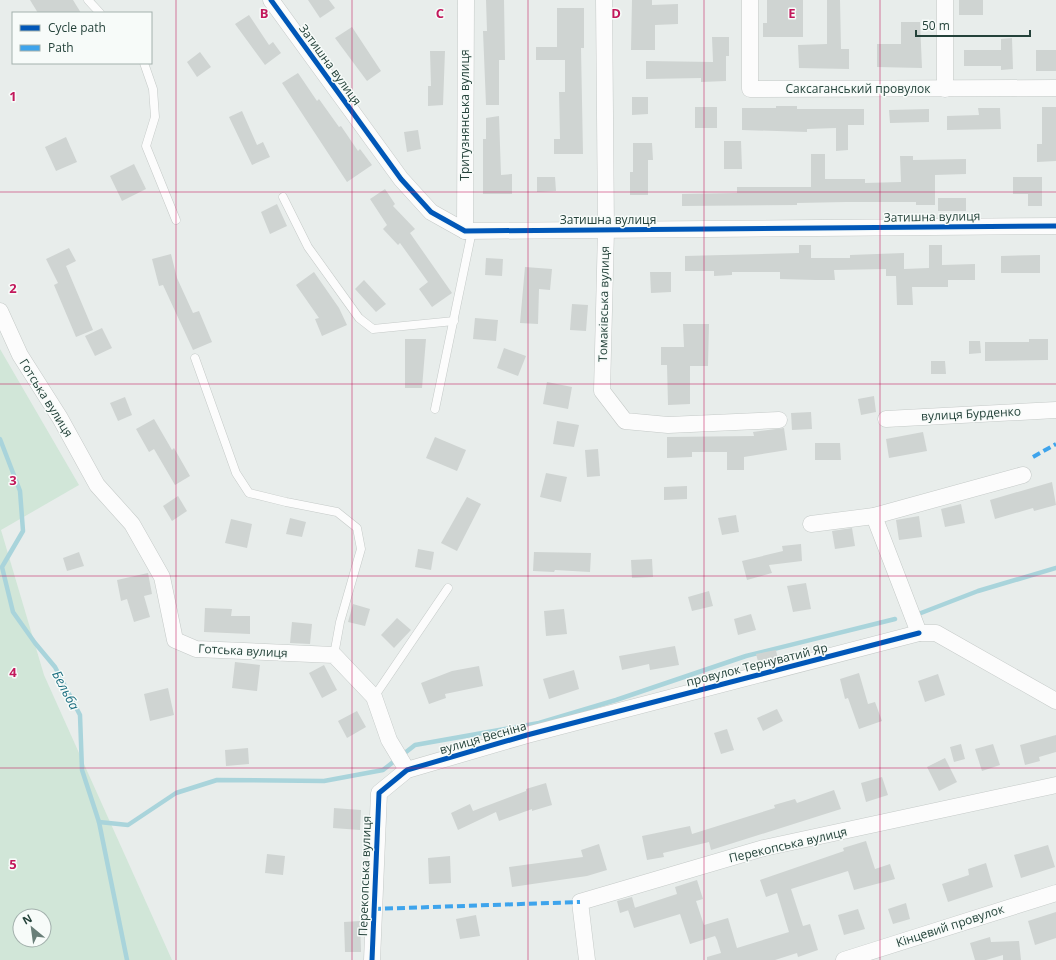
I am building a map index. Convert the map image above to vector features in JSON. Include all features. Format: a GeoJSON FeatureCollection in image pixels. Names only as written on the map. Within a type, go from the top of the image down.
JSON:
{"type":"FeatureCollection","features":[{"type":"Feature","properties":{"kind":"street","name":"Затишна вулиця"},"geometry":{"type":"LineString","coordinates":[[270,0],[401,179],[431,212],[468,231],[1056,226]]}},
{"type":"Feature","properties":{"kind":"street","name":"Тритузнянська вулиця"},"geometry":{"type":"LineString","coordinates":[[466,0],[468,231]]}},
{"type":"Feature","properties":{"kind":"street","name":"Томаківська вулиця"},"geometry":{"type":"LineString","coordinates":[[604,0],[606,230],[602,391],[625,421],[668,426],[779,420]]}},
{"type":"Feature","properties":{"kind":"street","name":"Саксаганський провулок"},"geometry":{"type":"LineString","coordinates":[[750,0],[750,90],[1056,88]]}},
{"type":"Feature","properties":{"kind":"street"},"geometry":{"type":"LineString","coordinates":[[945,0],[945,89]]}},
{"type":"Feature","properties":{"kind":"street","name":"Готська вулиця"},"geometry":{"type":"LineString","coordinates":[[0,311],[20,355],[60,418],[97,485],[132,524],[162,577],[175,640],[196,649],[334,655]]}},
{"type":"Feature","properties":{"kind":"street","name":"вулиця Бурденко"},"geometry":{"type":"LineString","coordinates":[[886,419],[1056,410]]}},
{"type":"Feature","properties":{"kind":"street"},"geometry":{"type":"LineString","coordinates":[[811,524],[874,516],[1023,475]]}},
{"type":"Feature","properties":{"kind":"street"},"geometry":{"type":"LineString","coordinates":[[874,516],[919,633]]}},
{"type":"Feature","properties":{"kind":"street","name":"провулок Тернуватий Яр"},"geometry":{"type":"LineString","coordinates":[[599,716],[919,633],[936,633],[1056,701]]}},
{"type":"Feature","properties":{"kind":"street"},"geometry":{"type":"LineString","coordinates":[[334,655],[374,698],[389,740],[404,766]]}},
{"type":"Feature","properties":{"kind":"street","name":"вулиця Весніна"},"geometry":{"type":"LineString","coordinates":[[379,793],[404,766],[599,716]]}},
{"type":"Feature","properties":{"kind":"street","name":"Перекопська вулиця"},"geometry":{"type":"LineString","coordinates":[[587,960],[580,902],[764,848],[1056,786]]}},
{"type":"Feature","properties":{"kind":"street","name":"Перекопська вулиця"},"geometry":{"type":"LineString","coordinates":[[372,960],[379,793]]}},
{"type":"Feature","properties":{"kind":"street","name":"Кінцевий провулок"},"geometry":{"type":"LineString","coordinates":[[844,960],[1056,893]]}},
{"type":"Feature","properties":{"kind":"lane"},"geometry":{"type":"LineString","coordinates":[[88,0],[99,12]]}},
{"type":"Feature","properties":{"kind":"lane"},"geometry":{"type":"LineString","coordinates":[[144,64],[154,89],[155,117],[146,146],[176,220]]}},
{"type":"Feature","properties":{"kind":"lane"},"geometry":{"type":"LineString","coordinates":[[283,197],[308,247],[359,318],[373,329],[454,321]]}},
{"type":"Feature","properties":{"kind":"lane"},"geometry":{"type":"LineString","coordinates":[[435,409],[454,321],[468,231]]}},
{"type":"Feature","properties":{"kind":"lane"},"geometry":{"type":"LineString","coordinates":[[195,358],[236,473],[249,493],[337,512],[357,528],[361,549],[340,622],[334,655]]}},
{"type":"Feature","properties":{"kind":"lane"},"geometry":{"type":"LineString","coordinates":[[374,698],[448,588]]}},
{"type":"Feature","properties":{"kind":"green space"},"geometry":{"type":"Polygon","coordinates":[[[0,349],[79,485],[1,530],[44,675],[172,960],[0,960],[0,349]]]}},
{"type":"Feature","properties":{"kind":"building"},"geometry":{"type":"Polygon","coordinates":[[[30,0],[73,0],[80,12],[37,12],[30,0]]]}},
{"type":"Feature","properties":{"kind":"building"},"geometry":{"type":"Polygon","coordinates":[[[308,0],[329,0],[335,8],[320,18],[308,0]]]}},
{"type":"Feature","properties":{"kind":"building"},"geometry":{"type":"Polygon","coordinates":[[[486,0],[504,0],[505,60],[499,60],[499,105],[486,105],[483,31],[487,31],[486,0]]]}},
{"type":"Feature","properties":{"kind":"building"},"geometry":{"type":"Polygon","coordinates":[[[632,0],[652,0],[652,5],[678,4],[678,24],[655,25],[655,50],[631,50],[632,0]]]}},
{"type":"Feature","properties":{"kind":"building"},"geometry":{"type":"Polygon","coordinates":[[[767,0],[803,0],[803,37],[763,37],[763,23],[767,23],[767,0]]]}},
{"type":"Feature","properties":{"kind":"building"},"geometry":{"type":"Polygon","coordinates":[[[827,0],[840,0],[841,49],[849,49],[849,69],[799,68],[798,45],[827,44],[827,0]]]}},
{"type":"Feature","properties":{"kind":"building"},"geometry":{"type":"Polygon","coordinates":[[[959,0],[983,0],[983,15],[959,15],[959,0]]]}},
{"type":"Feature","properties":{"kind":"building"},"geometry":{"type":"Polygon","coordinates":[[[557,8],[584,8],[584,48],[581,48],[583,154],[554,154],[554,139],[560,139],[559,92],[565,92],[565,60],[536,60],[536,47],[557,47],[557,8]]]}},
{"type":"Feature","properties":{"kind":"building"},"geometry":{"type":"Polygon","coordinates":[[[249,15],[269,45],[273,42],[281,53],[265,65],[235,24],[249,15]]]}},
{"type":"Feature","properties":{"kind":"building"},"geometry":{"type":"Polygon","coordinates":[[[901,22],[920,22],[922,68],[877,67],[877,44],[901,44],[901,22]]]}},
{"type":"Feature","properties":{"kind":"building"},"geometry":{"type":"Polygon","coordinates":[[[352,27],[381,71],[367,81],[335,38],[352,27]]]}},
{"type":"Feature","properties":{"kind":"building"},"geometry":{"type":"Polygon","coordinates":[[[712,37],[729,37],[729,56],[726,56],[726,81],[701,82],[701,78],[646,79],[646,61],[713,62],[712,37]]]}},
{"type":"Feature","properties":{"kind":"building"},"geometry":{"type":"Polygon","coordinates":[[[1012,38],[1013,69],[1001,70],[1001,66],[964,66],[964,50],[1001,50],[1001,39],[1012,38]]]}},
{"type":"Feature","properties":{"kind":"building"},"geometry":{"type":"Polygon","coordinates":[[[1036,50],[1056,50],[1056,71],[1036,71],[1036,50]]]}},
{"type":"Feature","properties":{"kind":"building"},"geometry":{"type":"Polygon","coordinates":[[[430,51],[445,51],[443,105],[428,106],[428,86],[431,86],[430,51]]]}},
{"type":"Feature","properties":{"kind":"building"},"geometry":{"type":"Polygon","coordinates":[[[200,52],[211,67],[197,77],[187,62],[200,52]]]}},
{"type":"Feature","properties":{"kind":"building"},"geometry":{"type":"Polygon","coordinates":[[[298,73],[317,101],[319,99],[339,127],[341,126],[358,151],[360,149],[372,165],[347,182],[282,83],[298,73]]]}},
{"type":"Feature","properties":{"kind":"building"},"geometry":{"type":"Polygon","coordinates":[[[632,97],[648,97],[648,114],[632,115],[632,97]]]}},
{"type":"Feature","properties":{"kind":"building"},"geometry":{"type":"Polygon","coordinates":[[[776,106],[797,106],[797,109],[864,109],[864,125],[848,125],[848,150],[836,151],[836,128],[807,129],[807,132],[742,130],[742,108],[776,108],[776,106]]]}},
{"type":"Feature","properties":{"kind":"building"},"geometry":{"type":"Polygon","coordinates":[[[695,107],[717,107],[717,128],[695,128],[695,107]]]}},
{"type":"Feature","properties":{"kind":"building"},"geometry":{"type":"Polygon","coordinates":[[[1042,107],[1056,107],[1056,161],[1037,162],[1037,144],[1042,144],[1042,107]]]}},
{"type":"Feature","properties":{"kind":"building"},"geometry":{"type":"Polygon","coordinates":[[[978,108],[1000,108],[1001,129],[947,130],[947,116],[979,115],[978,108]]]}},
{"type":"Feature","properties":{"kind":"building"},"geometry":{"type":"Polygon","coordinates":[[[929,109],[929,122],[890,123],[889,110],[929,109]]]}},
{"type":"Feature","properties":{"kind":"building"},"geometry":{"type":"Polygon","coordinates":[[[242,111],[257,145],[263,142],[270,157],[252,165],[229,117],[242,111]]]}},
{"type":"Feature","properties":{"kind":"building"},"geometry":{"type":"Polygon","coordinates":[[[499,116],[501,175],[512,174],[512,194],[483,194],[483,139],[486,139],[486,118],[499,116]]]}},
{"type":"Feature","properties":{"kind":"building"},"geometry":{"type":"Polygon","coordinates":[[[418,130],[421,149],[407,152],[404,132],[418,130]]]}},
{"type":"Feature","properties":{"kind":"building"},"geometry":{"type":"Polygon","coordinates":[[[66,137],[77,162],[56,171],[45,147],[66,137]]]}},
{"type":"Feature","properties":{"kind":"building"},"geometry":{"type":"Polygon","coordinates":[[[724,141],[741,141],[742,169],[724,169],[724,141]]]}},
{"type":"Feature","properties":{"kind":"building"},"geometry":{"type":"Polygon","coordinates":[[[633,143],[652,143],[653,160],[648,160],[648,195],[630,195],[630,172],[633,172],[633,143]]]}},
{"type":"Feature","properties":{"kind":"building"},"geometry":{"type":"Polygon","coordinates":[[[811,154],[825,154],[825,179],[865,179],[865,183],[901,182],[900,156],[913,156],[913,160],[966,159],[966,174],[935,175],[935,205],[916,205],[916,202],[846,202],[797,203],[797,205],[682,206],[682,194],[737,193],[737,187],[811,187],[811,154]]]}},
{"type":"Feature","properties":{"kind":"building"},"geometry":{"type":"Polygon","coordinates":[[[134,164],[146,189],[122,201],[110,176],[134,164]]]}},
{"type":"Feature","properties":{"kind":"building"},"geometry":{"type":"Polygon","coordinates":[[[537,177],[555,177],[556,191],[537,192],[537,177]]]}},
{"type":"Feature","properties":{"kind":"building"},"geometry":{"type":"Polygon","coordinates":[[[1013,177],[1042,177],[1042,206],[1028,206],[1028,194],[1013,194],[1013,177]]]}},
{"type":"Feature","properties":{"kind":"building"},"geometry":{"type":"Polygon","coordinates":[[[385,189],[395,204],[393,206],[415,229],[410,233],[452,293],[432,307],[419,289],[428,282],[400,243],[398,245],[383,229],[387,225],[370,199],[385,189]]]}},
{"type":"Feature","properties":{"kind":"building"},"geometry":{"type":"Polygon","coordinates":[[[938,198],[966,198],[966,211],[938,211],[938,198]]]}},
{"type":"Feature","properties":{"kind":"building"},"geometry":{"type":"Polygon","coordinates":[[[277,204],[287,226],[270,234],[261,212],[277,204]]]}},
{"type":"Feature","properties":{"kind":"building"},"geometry":{"type":"Polygon","coordinates":[[[799,245],[811,245],[811,258],[850,258],[850,255],[904,253],[904,269],[929,268],[929,245],[942,245],[942,265],[975,264],[975,280],[948,280],[948,287],[912,287],[913,305],[897,305],[896,276],[886,276],[886,269],[834,270],[835,280],[780,279],[780,272],[732,272],[732,275],[714,276],[714,271],[685,271],[685,256],[799,253],[799,245]]]}},
{"type":"Feature","properties":{"kind":"building"},"geometry":{"type":"Polygon","coordinates":[[[69,248],[76,261],[66,266],[93,330],[76,337],[54,285],[58,283],[46,259],[69,248]]]}},
{"type":"Feature","properties":{"kind":"building"},"geometry":{"type":"Polygon","coordinates":[[[171,254],[177,278],[193,313],[199,311],[212,342],[193,350],[163,285],[159,286],[152,259],[171,254]]]}},
{"type":"Feature","properties":{"kind":"building"},"geometry":{"type":"Polygon","coordinates":[[[1040,255],[1040,273],[1001,273],[1001,256],[1040,255]]]}},
{"type":"Feature","properties":{"kind":"building"},"geometry":{"type":"Polygon","coordinates":[[[486,258],[503,259],[502,276],[485,275],[486,258]]]}},
{"type":"Feature","properties":{"kind":"building"},"geometry":{"type":"Polygon","coordinates":[[[525,267],[552,269],[550,290],[539,289],[538,324],[520,323],[525,267]]]}},
{"type":"Feature","properties":{"kind":"building"},"geometry":{"type":"Polygon","coordinates":[[[314,272],[339,308],[347,325],[322,336],[315,319],[319,318],[296,285],[314,272]]]}},
{"type":"Feature","properties":{"kind":"building"},"geometry":{"type":"Polygon","coordinates":[[[650,272],[671,272],[671,292],[651,293],[650,272]]]}},
{"type":"Feature","properties":{"kind":"building"},"geometry":{"type":"Polygon","coordinates":[[[364,280],[386,304],[376,312],[355,289],[364,280]]]}},
{"type":"Feature","properties":{"kind":"building"},"geometry":{"type":"Polygon","coordinates":[[[572,304],[588,305],[586,331],[570,330],[572,304]]]}},
{"type":"Feature","properties":{"kind":"building"},"geometry":{"type":"Polygon","coordinates":[[[475,318],[498,320],[496,341],[473,339],[475,318]]]}},
{"type":"Feature","properties":{"kind":"building"},"geometry":{"type":"Polygon","coordinates":[[[683,324],[709,324],[708,366],[690,366],[690,404],[668,405],[667,365],[661,365],[661,347],[684,347],[683,324]]]}},
{"type":"Feature","properties":{"kind":"building"},"geometry":{"type":"Polygon","coordinates":[[[102,328],[112,348],[95,356],[85,336],[102,328]]]}},
{"type":"Feature","properties":{"kind":"building"},"geometry":{"type":"Polygon","coordinates":[[[405,339],[426,339],[422,388],[405,388],[405,339]]]}},
{"type":"Feature","properties":{"kind":"building"},"geometry":{"type":"Polygon","coordinates":[[[1029,339],[1048,339],[1048,360],[985,361],[985,342],[1029,342],[1029,339]]]}},
{"type":"Feature","properties":{"kind":"building"},"geometry":{"type":"Polygon","coordinates":[[[969,341],[980,341],[981,353],[969,354],[969,341]]]}},
{"type":"Feature","properties":{"kind":"building"},"geometry":{"type":"Polygon","coordinates":[[[504,348],[526,356],[518,376],[497,368],[504,348]]]}},
{"type":"Feature","properties":{"kind":"building"},"geometry":{"type":"Polygon","coordinates":[[[931,361],[945,361],[946,374],[931,374],[931,361]]]}},
{"type":"Feature","properties":{"kind":"building"},"geometry":{"type":"Polygon","coordinates":[[[547,382],[572,387],[568,409],[543,404],[547,382]]]}},
{"type":"Feature","properties":{"kind":"building"},"geometry":{"type":"Polygon","coordinates":[[[874,396],[876,412],[861,415],[858,399],[874,396]]]}},
{"type":"Feature","properties":{"kind":"building"},"geometry":{"type":"Polygon","coordinates":[[[125,397],[132,415],[118,421],[110,403],[125,397]]]}},
{"type":"Feature","properties":{"kind":"building"},"geometry":{"type":"Polygon","coordinates":[[[811,412],[812,429],[792,430],[791,413],[811,412]]]}},
{"type":"Feature","properties":{"kind":"building"},"geometry":{"type":"Polygon","coordinates":[[[154,419],[172,450],[174,448],[190,476],[175,485],[154,449],[149,452],[136,429],[154,419]]]}},
{"type":"Feature","properties":{"kind":"building"},"geometry":{"type":"Polygon","coordinates":[[[557,421],[579,425],[574,447],[553,444],[557,421]]]}},
{"type":"Feature","properties":{"kind":"building"},"geometry":{"type":"Polygon","coordinates":[[[784,428],[787,450],[744,457],[744,470],[727,470],[727,452],[692,452],[692,457],[667,458],[667,437],[754,436],[753,432],[784,428]]]}},
{"type":"Feature","properties":{"kind":"building"},"geometry":{"type":"Polygon","coordinates":[[[923,432],[927,451],[889,458],[886,439],[923,432]]]}},
{"type":"Feature","properties":{"kind":"building"},"geometry":{"type":"Polygon","coordinates":[[[435,437],[466,450],[457,471],[426,458],[435,437]]]}},
{"type":"Feature","properties":{"kind":"building"},"geometry":{"type":"Polygon","coordinates":[[[815,443],[840,443],[841,460],[815,460],[815,443]]]}},
{"type":"Feature","properties":{"kind":"building"},"geometry":{"type":"Polygon","coordinates":[[[598,449],[600,476],[587,477],[585,450],[598,449]]]}},
{"type":"Feature","properties":{"kind":"building"},"geometry":{"type":"Polygon","coordinates":[[[546,473],[567,477],[561,502],[540,497],[546,473]]]}},
{"type":"Feature","properties":{"kind":"building"},"geometry":{"type":"Polygon","coordinates":[[[1052,482],[1056,505],[1034,511],[1033,508],[995,519],[990,500],[1052,482]]]}},
{"type":"Feature","properties":{"kind":"building"},"geometry":{"type":"Polygon","coordinates":[[[687,486],[687,499],[664,500],[664,487],[687,486]]]}},
{"type":"Feature","properties":{"kind":"building"},"geometry":{"type":"Polygon","coordinates":[[[178,496],[187,511],[172,521],[163,506],[178,496]]]}},
{"type":"Feature","properties":{"kind":"building"},"geometry":{"type":"Polygon","coordinates":[[[467,497],[481,504],[457,551],[441,543],[467,497]]]}},
{"type":"Feature","properties":{"kind":"building"},"geometry":{"type":"Polygon","coordinates":[[[961,504],[965,523],[945,527],[941,509],[961,504]]]}},
{"type":"Feature","properties":{"kind":"building"},"geometry":{"type":"Polygon","coordinates":[[[736,515],[739,532],[722,535],[718,518],[736,515]]]}},
{"type":"Feature","properties":{"kind":"building"},"geometry":{"type":"Polygon","coordinates":[[[919,516],[922,537],[899,540],[896,520],[919,516]]]}},
{"type":"Feature","properties":{"kind":"building"},"geometry":{"type":"Polygon","coordinates":[[[290,518],[306,522],[302,537],[286,534],[290,518]]]}},
{"type":"Feature","properties":{"kind":"building"},"geometry":{"type":"Polygon","coordinates":[[[231,519],[252,524],[247,548],[225,543],[231,519]]]}},
{"type":"Feature","properties":{"kind":"building"},"geometry":{"type":"Polygon","coordinates":[[[852,528],[855,546],[835,549],[832,531],[852,528]]]}},
{"type":"Feature","properties":{"kind":"building"},"geometry":{"type":"Polygon","coordinates":[[[801,544],[802,561],[769,565],[772,573],[747,580],[742,561],[783,551],[782,546],[801,544]]]}},
{"type":"Feature","properties":{"kind":"building"},"geometry":{"type":"Polygon","coordinates":[[[418,549],[434,552],[431,570],[415,567],[418,549]]]}},
{"type":"Feature","properties":{"kind":"building"},"geometry":{"type":"Polygon","coordinates":[[[79,552],[84,566],[67,571],[63,558],[79,552]]]}},
{"type":"Feature","properties":{"kind":"building"},"geometry":{"type":"Polygon","coordinates":[[[534,552],[591,553],[590,572],[555,570],[554,572],[533,571],[534,552]]]}},
{"type":"Feature","properties":{"kind":"building"},"geometry":{"type":"Polygon","coordinates":[[[652,559],[653,577],[632,578],[631,560],[652,559]]]}},
{"type":"Feature","properties":{"kind":"building"},"geometry":{"type":"Polygon","coordinates":[[[148,573],[152,594],[144,596],[150,617],[134,622],[127,599],[121,601],[117,580],[148,573]]]}},
{"type":"Feature","properties":{"kind":"building"},"geometry":{"type":"Polygon","coordinates":[[[806,583],[811,609],[793,612],[787,586],[806,583]]]}},
{"type":"Feature","properties":{"kind":"building"},"geometry":{"type":"Polygon","coordinates":[[[709,591],[713,606],[692,611],[688,597],[709,591]]]}},
{"type":"Feature","properties":{"kind":"building"},"geometry":{"type":"Polygon","coordinates":[[[353,604],[370,609],[365,626],[348,622],[353,604]]]}},
{"type":"Feature","properties":{"kind":"building"},"geometry":{"type":"Polygon","coordinates":[[[205,608],[232,609],[231,616],[250,616],[250,634],[204,632],[205,608]]]}},
{"type":"Feature","properties":{"kind":"building"},"geometry":{"type":"Polygon","coordinates":[[[564,609],[567,634],[546,636],[544,611],[564,609]]]}},
{"type":"Feature","properties":{"kind":"building"},"geometry":{"type":"Polygon","coordinates":[[[751,614],[756,630],[738,635],[734,619],[751,614]]]}},
{"type":"Feature","properties":{"kind":"building"},"geometry":{"type":"Polygon","coordinates":[[[397,618],[411,630],[394,648],[381,635],[397,618]]]}},
{"type":"Feature","properties":{"kind":"building"},"geometry":{"type":"Polygon","coordinates":[[[292,622],[312,624],[310,644],[290,643],[292,622]]]}},
{"type":"Feature","properties":{"kind":"building"},"geometry":{"type":"Polygon","coordinates":[[[675,646],[679,665],[650,670],[649,664],[622,670],[619,656],[675,646]]]}},
{"type":"Feature","properties":{"kind":"building"},"geometry":{"type":"Polygon","coordinates":[[[776,650],[778,660],[759,665],[756,654],[776,650]]]}},
{"type":"Feature","properties":{"kind":"building"},"geometry":{"type":"Polygon","coordinates":[[[235,662],[260,665],[257,691],[232,688],[235,662]]]}},
{"type":"Feature","properties":{"kind":"building"},"geometry":{"type":"Polygon","coordinates":[[[324,665],[337,690],[322,698],[309,673],[324,665]]]}},
{"type":"Feature","properties":{"kind":"building"},"geometry":{"type":"Polygon","coordinates":[[[479,666],[483,686],[445,694],[446,698],[429,704],[421,683],[452,671],[479,666]]]}},
{"type":"Feature","properties":{"kind":"building"},"geometry":{"type":"Polygon","coordinates":[[[574,670],[579,689],[549,699],[543,679],[574,670]]]}},
{"type":"Feature","properties":{"kind":"building"},"geometry":{"type":"Polygon","coordinates":[[[859,673],[868,704],[875,702],[882,721],[859,729],[848,698],[845,699],[840,679],[859,673]]]}},
{"type":"Feature","properties":{"kind":"building"},"geometry":{"type":"Polygon","coordinates":[[[938,674],[945,695],[925,702],[918,681],[938,674]]]}},
{"type":"Feature","properties":{"kind":"building"},"geometry":{"type":"Polygon","coordinates":[[[168,688],[174,715],[150,721],[144,694],[168,688]]]}},
{"type":"Feature","properties":{"kind":"building"},"geometry":{"type":"Polygon","coordinates":[[[777,709],[783,721],[763,731],[757,718],[777,709]]]}},
{"type":"Feature","properties":{"kind":"building"},"geometry":{"type":"Polygon","coordinates":[[[357,711],[366,727],[347,738],[338,721],[357,711]]]}},
{"type":"Feature","properties":{"kind":"building"},"geometry":{"type":"Polygon","coordinates":[[[727,729],[734,750],[721,754],[714,733],[727,729]]]}},
{"type":"Feature","properties":{"kind":"building"},"geometry":{"type":"Polygon","coordinates":[[[1056,735],[1056,752],[1039,757],[1040,761],[1025,765],[1020,745],[1056,735]]]}},
{"type":"Feature","properties":{"kind":"building"},"geometry":{"type":"Polygon","coordinates":[[[961,744],[965,759],[954,762],[950,747],[961,744]]]}},
{"type":"Feature","properties":{"kind":"building"},"geometry":{"type":"Polygon","coordinates":[[[993,744],[1000,765],[982,771],[975,749],[993,744]]]}},
{"type":"Feature","properties":{"kind":"building"},"geometry":{"type":"Polygon","coordinates":[[[248,748],[249,764],[226,766],[225,750],[248,748]]]}},
{"type":"Feature","properties":{"kind":"building"},"geometry":{"type":"Polygon","coordinates":[[[945,758],[957,782],[939,791],[927,767],[945,758]]]}},
{"type":"Feature","properties":{"kind":"building"},"geometry":{"type":"Polygon","coordinates":[[[882,777],[888,795],[866,802],[861,783],[882,777]]]}},
{"type":"Feature","properties":{"kind":"building"},"geometry":{"type":"Polygon","coordinates":[[[546,783],[552,805],[532,811],[532,809],[499,821],[496,812],[458,830],[451,813],[470,804],[473,811],[526,791],[526,789],[546,783]]]}},
{"type":"Feature","properties":{"kind":"building"},"geometry":{"type":"Polygon","coordinates":[[[834,790],[841,809],[711,850],[709,842],[663,853],[664,857],[647,860],[642,836],[690,826],[692,834],[775,808],[774,805],[795,799],[797,803],[834,790]]]}},
{"type":"Feature","properties":{"kind":"building"},"geometry":{"type":"Polygon","coordinates":[[[334,808],[361,810],[360,830],[333,828],[334,808]]]}},
{"type":"Feature","properties":{"kind":"building"},"geometry":{"type":"Polygon","coordinates":[[[866,841],[875,869],[890,864],[895,879],[854,890],[848,871],[791,889],[803,926],[810,924],[818,950],[798,957],[797,953],[775,960],[707,960],[707,957],[721,953],[715,936],[690,944],[680,914],[634,928],[628,910],[677,894],[675,887],[697,880],[703,899],[696,901],[704,925],[728,918],[737,948],[789,932],[777,893],[766,897],[760,880],[844,851],[843,848],[866,841]]]}},
{"type":"Feature","properties":{"kind":"building"},"geometry":{"type":"Polygon","coordinates":[[[599,844],[607,870],[587,876],[512,887],[509,867],[583,857],[581,850],[599,844]]]}},
{"type":"Feature","properties":{"kind":"building"},"geometry":{"type":"Polygon","coordinates":[[[1048,845],[1055,867],[1021,878],[1014,855],[1048,845]]]}},
{"type":"Feature","properties":{"kind":"building"},"geometry":{"type":"Polygon","coordinates":[[[267,854],[285,856],[283,875],[265,873],[267,854]]]}},
{"type":"Feature","properties":{"kind":"building"},"geometry":{"type":"Polygon","coordinates":[[[450,856],[451,883],[429,884],[428,858],[450,856]]]}},
{"type":"Feature","properties":{"kind":"building"},"geometry":{"type":"Polygon","coordinates":[[[986,863],[993,887],[948,902],[942,884],[969,875],[968,869],[986,863]]]}},
{"type":"Feature","properties":{"kind":"building"},"geometry":{"type":"Polygon","coordinates":[[[632,897],[635,908],[620,913],[617,901],[632,897]]]}},
{"type":"Feature","properties":{"kind":"building"},"geometry":{"type":"Polygon","coordinates":[[[906,903],[910,919],[893,924],[888,909],[906,903]]]}},
{"type":"Feature","properties":{"kind":"building"},"geometry":{"type":"Polygon","coordinates":[[[858,909],[865,929],[844,935],[838,915],[858,909]]]}},
{"type":"Feature","properties":{"kind":"building"},"geometry":{"type":"Polygon","coordinates":[[[1056,912],[1056,938],[1035,945],[1028,921],[1056,912]]]}},
{"type":"Feature","properties":{"kind":"building"},"geometry":{"type":"Polygon","coordinates":[[[476,915],[480,936],[460,939],[456,919],[476,915]]]}},
{"type":"Feature","properties":{"kind":"building"},"geometry":{"type":"Polygon","coordinates":[[[360,921],[361,952],[345,952],[344,922],[360,921]]]}},
{"type":"Feature","properties":{"kind":"building"},"geometry":{"type":"Polygon","coordinates":[[[990,937],[991,942],[1019,941],[1021,960],[1003,960],[1003,955],[986,960],[975,960],[970,943],[990,937]]]}},
{"type":"Feature","properties":{"kind":"waterway","name":"Бельба"},"geometry":{"type":"LineString","coordinates":[[0,439],[20,491],[23,531],[2,567],[13,612],[35,643],[55,667],[80,715],[82,770],[99,822],[127,960]]}},
{"type":"Feature","properties":{"kind":"waterway"},"geometry":{"type":"LineString","coordinates":[[921,613],[978,591],[1056,568]]}},
{"type":"Feature","properties":{"kind":"waterway"},"geometry":{"type":"LineString","coordinates":[[99,822],[128,825],[176,793],[217,780],[324,781],[383,770],[415,745],[539,723],[616,700],[746,656],[895,619]]}},
{"type":"Feature","properties":{"kind":"marked path"},"geometry":{"type":"LineString","coordinates":[[1033,457],[1056,444]]}},
{"type":"Feature","properties":{"kind":"marked path"},"geometry":{"type":"LineString","coordinates":[[373,909],[580,902]]}},
{"type":"Feature","properties":{"kind":"cycle path"},"geometry":{"type":"LineString","coordinates":[[271,0],[401,179],[431,212],[465,231],[1056,226]]}},
{"type":"Feature","properties":{"kind":"cycle path"},"geometry":{"type":"LineString","coordinates":[[372,960],[379,793],[407,770],[527,735],[919,633]]}}]}
